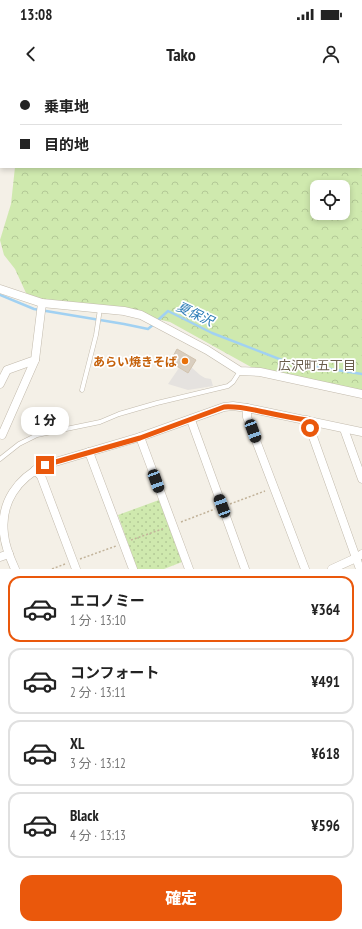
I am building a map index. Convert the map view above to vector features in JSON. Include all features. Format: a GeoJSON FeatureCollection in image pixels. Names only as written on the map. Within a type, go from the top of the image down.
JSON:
{"type":"FeatureCollection","features":[{"type":"Feature","properties":{"kind":"street"},"geometry":{"type":"LineString","coordinates":[[0,289],[42,303],[100,308],[142,315],[207,350],[240,371],[260,372],[362,394]]}},
{"type":"Feature","properties":{"kind":"street"},"geometry":{"type":"LineString","coordinates":[[2,435],[35,360],[42,303]]}},
{"type":"Feature","properties":{"kind":"street"},"geometry":{"type":"LineString","coordinates":[[0,384],[7,370],[35,360]]}},
{"type":"Feature","properties":{"kind":"street"},"geometry":{"type":"LineString","coordinates":[[15,569],[9,554],[4,532],[7,506],[11,495],[18,485],[35,470],[45,465],[140,438],[224,407],[233,406],[362,432]]}},
{"type":"Feature","properties":{"kind":"street"},"geometry":{"type":"LineString","coordinates":[[247,408],[247,417],[305,569]]}},
{"type":"Feature","properties":{"kind":"street"},"geometry":{"type":"LineString","coordinates":[[191,420],[245,569]]}},
{"type":"Feature","properties":{"kind":"street"},"geometry":{"type":"LineString","coordinates":[[307,420],[359,556],[360,569]]}},
{"type":"Feature","properties":{"kind":"street"},"geometry":{"type":"LineString","coordinates":[[344,429],[362,479]]}},
{"type":"Feature","properties":{"kind":"street"},"geometry":{"type":"LineString","coordinates":[[140,438],[189,569]]}},
{"type":"Feature","properties":{"kind":"street"},"geometry":{"type":"LineString","coordinates":[[89,452],[133,569]]}},
{"type":"Feature","properties":{"kind":"street"},"geometry":{"type":"LineString","coordinates":[[35,470],[41,476],[75,565]]}},
{"type":"Feature","properties":{"kind":"street"},"geometry":{"type":"LineString","coordinates":[[0,557],[9,554]]}},
{"type":"Feature","properties":{"kind":"street"},"geometry":{"type":"LineString","coordinates":[[332,569],[359,556]]}},
{"type":"Feature","properties":{"kind":"lane"},"geometry":{"type":"LineString","coordinates":[[82,390],[96,335],[100,308]]}},
{"type":"Feature","properties":{"kind":"lane"},"geometry":{"type":"LineString","coordinates":[[0,459],[19,444],[37,435],[62,429],[83,427],[119,414],[157,403],[228,386],[233,382],[240,371]]}},
{"type":"Feature","properties":{"kind":"path"},"geometry":{"type":"LineString","coordinates":[[127,542],[169,527]]}},
{"type":"Feature","properties":{"kind":"path"},"geometry":{"type":"LineString","coordinates":[[52,569],[75,565],[118,545]]}},
{"type":"Feature","properties":{"kind":"green space"},"geometry":{"type":"Polygon","coordinates":[[[15,168],[362,168],[362,393],[260,372],[170,322],[124,311],[39,299],[26,293],[15,269],[4,255],[0,240],[11,204],[15,168]]]}},
{"type":"Feature","properties":{"kind":"green space"},"geometry":{"type":"Polygon","coordinates":[[[159,500],[182,562],[164,569],[137,569],[118,515],[159,500]]]}},
{"type":"Feature","properties":{"kind":"shaded area"},"geometry":{"type":"Polygon","coordinates":[[[191,367],[205,378],[211,379],[213,386],[188,390],[168,384],[179,368],[188,373],[191,367]]]}},
{"type":"Feature","properties":{"kind":"building"},"geometry":{"type":"Polygon","coordinates":[[[177,349],[196,360],[188,373],[170,362],[177,349]]]}},
{"type":"Feature","properties":{"kind":"waterway","name":"夏保沢"},"geometry":{"type":"LineString","coordinates":[[0,295],[34,309],[148,329],[154,324]]}},
{"type":"Feature","properties":{"kind":"waterway","name":"夏保沢"},"geometry":{"type":"LineString","coordinates":[[157,321],[168,311],[212,333],[287,362],[362,374]]}},
{"type":"Feature","properties":{"kind":"place","name":"あらい焼きそば"},"geometry":{"type":"Point","coordinates":[185,361]}},
{"type":"Feature","properties":{"kind":"district","name":"広沢町五丁目"},"geometry":{"type":"Point","coordinates":[317,365]}},
{"type":"Feature","properties":{"kind":"route"},"geometry":{"type":"LineString","coordinates":[[45,465],[140,438],[224,407],[233,406],[247,408],[307,420],[310,428]]}}]}
